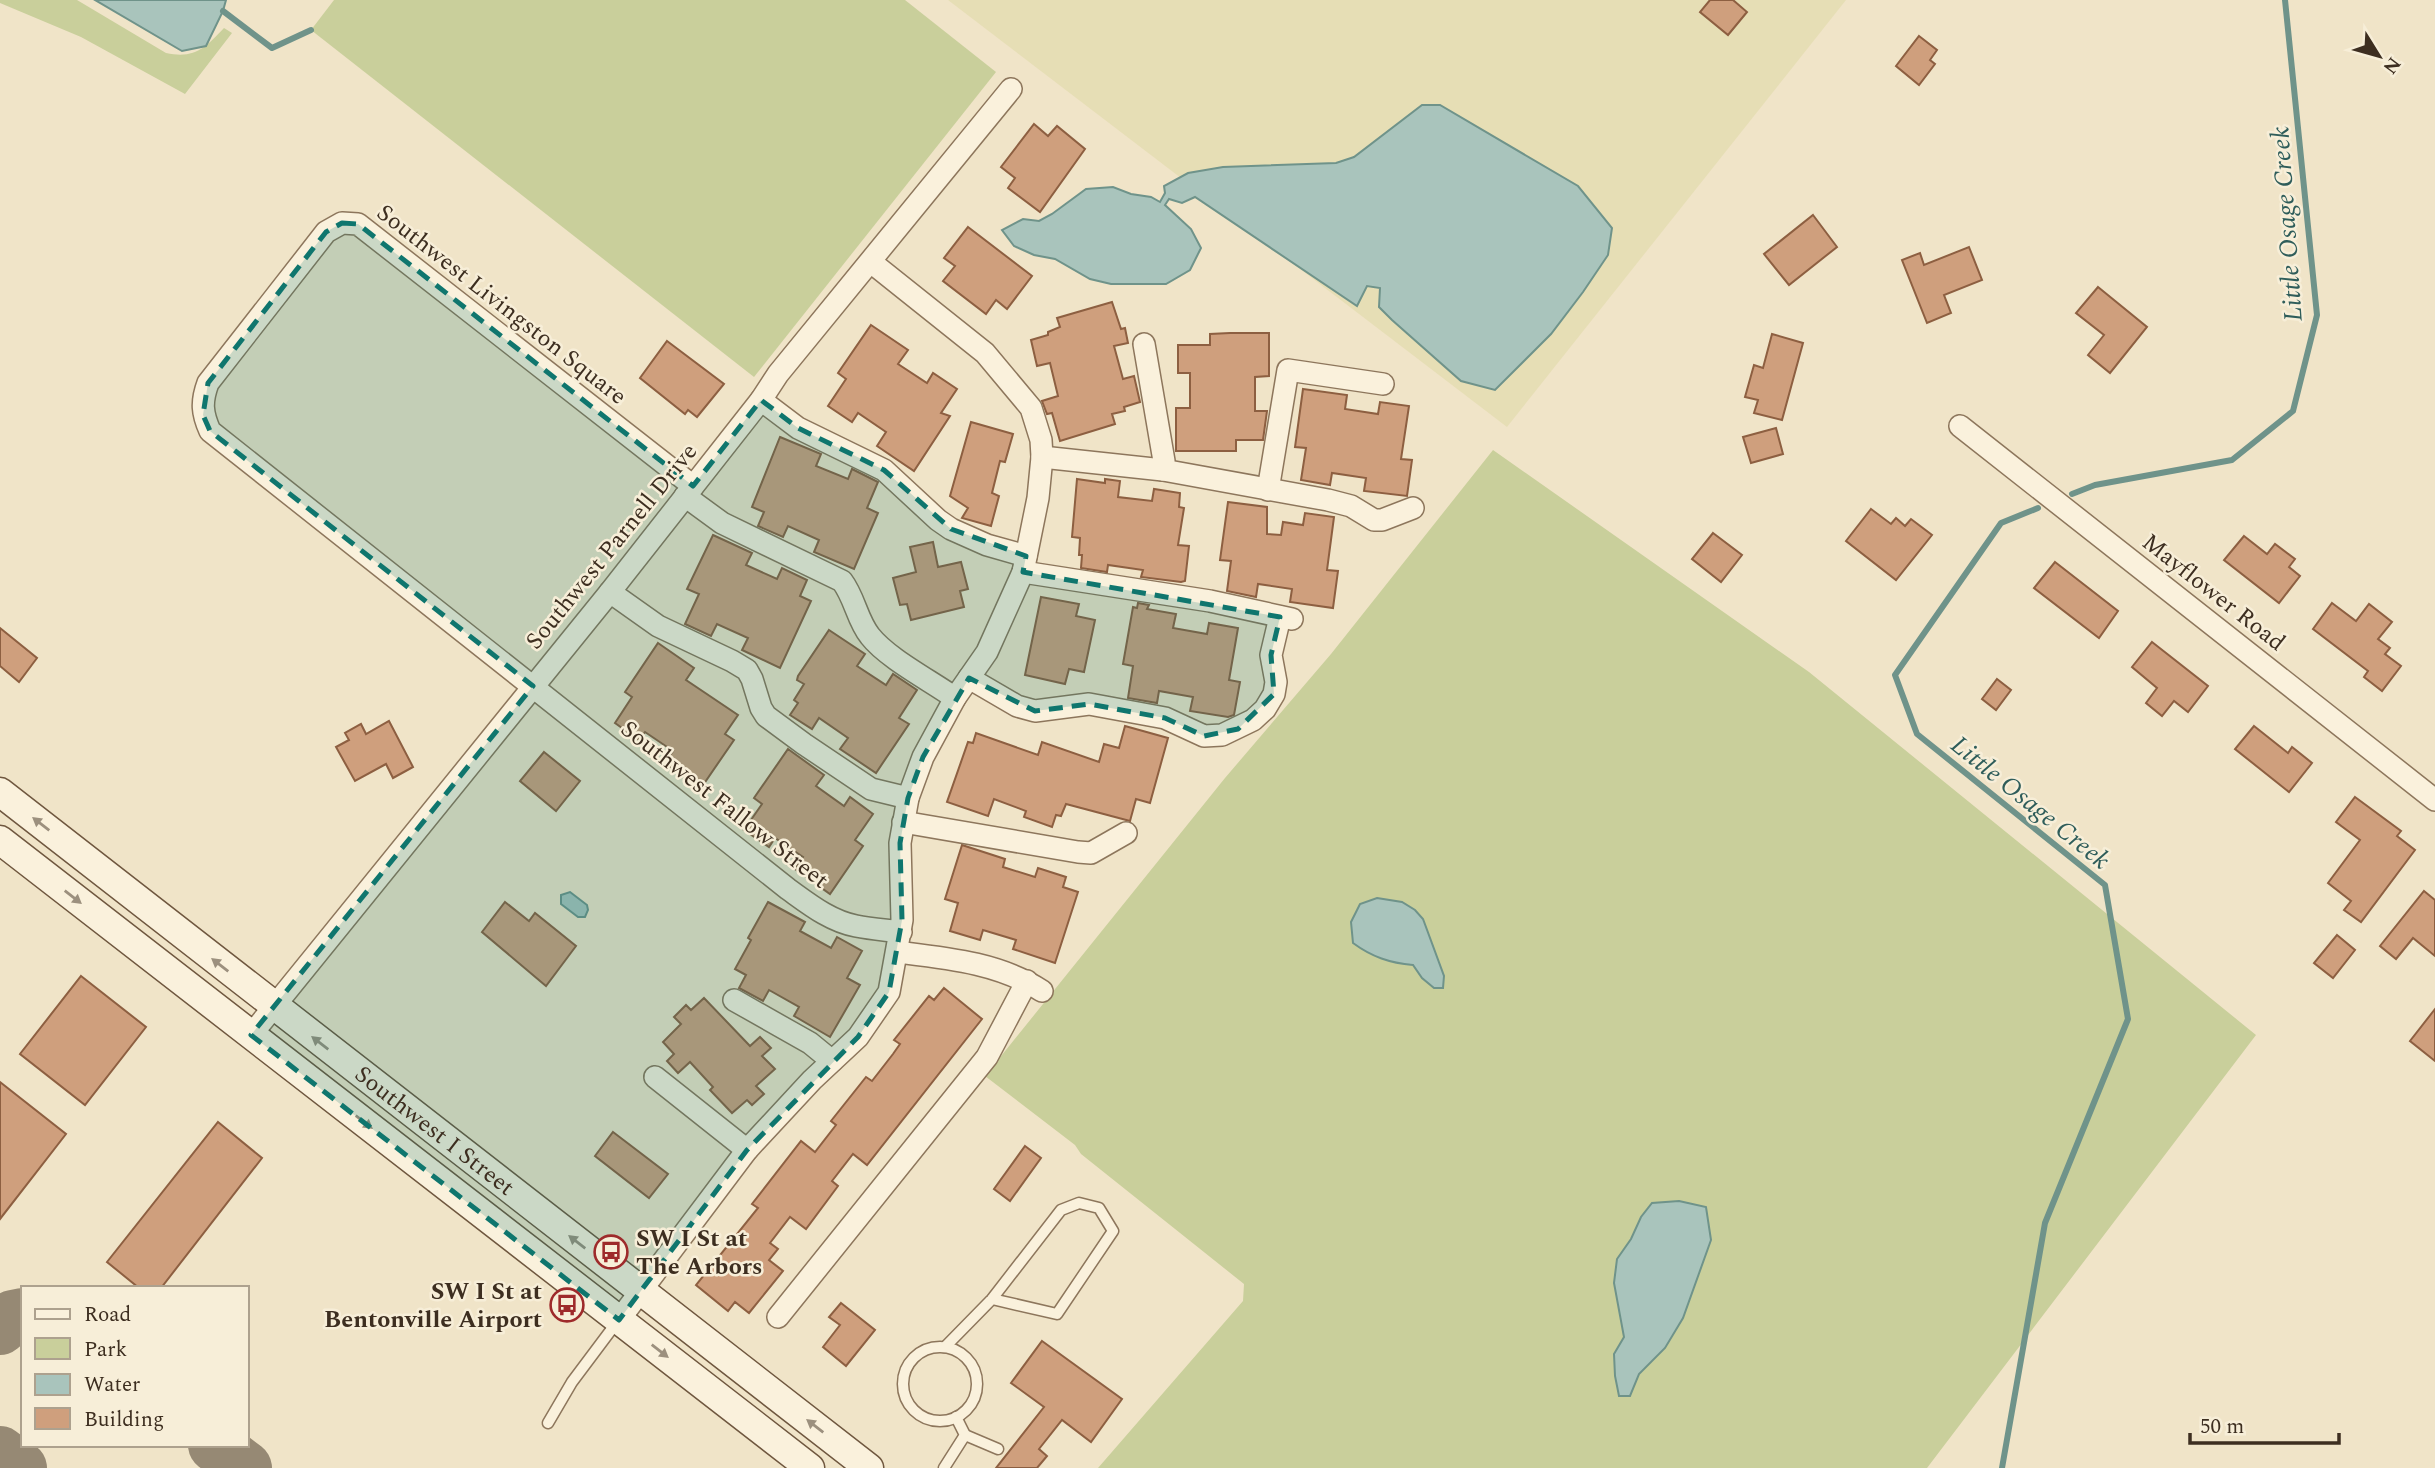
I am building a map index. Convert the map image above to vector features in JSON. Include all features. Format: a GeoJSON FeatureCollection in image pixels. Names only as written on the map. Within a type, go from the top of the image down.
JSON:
{"type":"FeatureCollection","features":[{"type":"Feature","properties":{"kind":"main road","name":"Southwest I Street"},"geometry":{"type":"LineString","coordinates":[[0,792],[869,1468]]}},
{"type":"Feature","properties":{"kind":"main road","name":"Southwest I Street"},"geometry":{"type":"LineString","coordinates":[[0,840],[810,1468]]}},
{"type":"Feature","properties":{"kind":"street","name":"Southwest Parnell Drive"},"geometry":{"type":"LineString","coordinates":[[251,1035],[610,592],[761,400],[778,374],[1011,89]]}},
{"type":"Feature","properties":{"kind":"street","name":"Southwest Livingston Square"},"geometry":{"type":"LineString","coordinates":[[533,686],[210,431],[203,415],[202,398],[208,383],[326,232],[342,223],[358,224],[376,236],[689,491],[722,523],[842,581],[851,593],[870,637],[956,698]]}},
{"type":"Feature","properties":{"kind":"street"},"geometry":{"type":"LineString","coordinates":[[619,1320],[747,1150],[858,1037],[889,992],[899,942],[900,843],[908,798],[923,757],[986,652],[1024,564],[1038,498],[1042,457],[1041,440],[1031,408],[985,353],[871,262]]}},
{"type":"Feature","properties":{"kind":"street"},"geometry":{"type":"LineString","coordinates":[[1144,344],[1164,461],[1163,470]]}},
{"type":"Feature","properties":{"kind":"street"},"geometry":{"type":"LineString","coordinates":[[1268,490],[1287,370],[1383,384]]}},
{"type":"Feature","properties":{"kind":"street"},"geometry":{"type":"LineString","coordinates":[[761,400],[798,428],[884,470],[951,529],[1024,564],[1286,618],[1271,655],[1276,681],[1274,694],[1265,709],[1253,720],[1222,735],[1204,736],[1165,718],[1089,704],[1035,711],[1017,706],[969,678]]}},
{"type":"Feature","properties":{"kind":"street","name":"Mayflower Road"},"geometry":{"type":"LineString","coordinates":[[1960,426],[2435,800]]}},
{"type":"Feature","properties":{"kind":"street"},"geometry":{"type":"LineString","coordinates":[[1042,457],[1163,470],[1351,506],[1374,520],[1382,520],[1413,508]]}},
{"type":"Feature","properties":{"kind":"street"},"geometry":{"type":"LineString","coordinates":[[610,592],[659,626],[747,670],[766,716],[804,744],[871,789],[908,798]]}},
{"type":"Feature","properties":{"kind":"street","name":"Southwest Fallow Street"},"geometry":{"type":"LineString","coordinates":[[533,686],[814,908],[855,926],[943,957],[1013,974],[1034,986],[987,1058],[778,1317]]}},
{"type":"Feature","properties":{"kind":"street"},"geometry":{"type":"LineString","coordinates":[[903,822],[1091,853],[1126,833]]}},
{"type":"Feature","properties":{"kind":"street"},"geometry":{"type":"LineString","coordinates":[[734,1000],[810,1042],[832,1061]]}},
{"type":"Feature","properties":{"kind":"street"},"geometry":{"type":"LineString","coordinates":[[655,1077],[747,1150]]}},
{"type":"Feature","properties":{"kind":"lane"},"geometry":{"type":"LineString","coordinates":[[946,1347],[992,1298],[1061,1210],[1079,1203],[1099,1208],[1113,1231],[1057,1314],[992,1298]]}},
{"type":"Feature","properties":{"kind":"lane"},"geometry":{"type":"LineString","coordinates":[[548,1423],[572,1382],[619,1320]]}},
{"type":"Feature","properties":{"kind":"lane"},"geometry":{"type":"LineString","coordinates":[[946,1347],[957,1350],[967,1358],[977,1381],[976,1394],[971,1405],[956,1417],[938,1421],[926,1419],[908,1403],[903,1380],[906,1369],[922,1351],[946,1347]]}},
{"type":"Feature","properties":{"kind":"lane"},"geometry":{"type":"LineString","coordinates":[[956,1417],[965,1435],[998,1449]]}},
{"type":"Feature","properties":{"kind":"lane"},"geometry":{"type":"LineString","coordinates":[[944,1468],[965,1435]]}},
{"type":"Feature","properties":{"kind":"highlighted area"},"geometry":{"type":"Polygon","coordinates":[[[342,223],[358,224],[693,486],[761,400],[798,428],[884,470],[951,529],[1026,556],[1023,572],[1280,617],[1271,655],[1274,694],[1238,729],[1204,736],[1165,718],[1089,704],[1035,711],[969,678],[923,757],[908,798],[900,843],[902,920],[889,992],[858,1037],[747,1150],[619,1320],[251,1035],[533,686],[210,431],[203,415],[208,383],[326,232],[342,223]]]}},
{"type":"Feature","properties":{"kind":"shaded area"},"geometry":{"type":"Polygon","coordinates":[[[948,0],[1846,0],[1507,427],[948,0]]]}},
{"type":"Feature","properties":{"kind":"green space"},"geometry":{"type":"Polygon","coordinates":[[[0,0],[77,0],[166,53],[192,53],[211,41],[224,28],[232,33],[185,94],[81,37],[0,3],[0,0]]]}},
{"type":"Feature","properties":{"kind":"green space"},"geometry":{"type":"Polygon","coordinates":[[[334,0],[905,0],[996,72],[754,377],[311,30],[334,0]]]}},
{"type":"Feature","properties":{"kind":"green space"},"geometry":{"type":"Polygon","coordinates":[[[1493,450],[1809,672],[2256,1035],[1927,1468],[1098,1468],[1243,1301],[1244,1284],[1081,1154],[1075,1145],[985,1076],[1225,778],[1331,654],[1493,450]]]}},
{"type":"Feature","properties":{"kind":"water"},"geometry":{"type":"Polygon","coordinates":[[[95,0],[226,0],[206,46],[182,51],[95,0]]]}},
{"type":"Feature","properties":{"kind":"water"},"geometry":{"type":"Polygon","coordinates":[[[1422,105],[1440,105],[1578,186],[1612,228],[1608,255],[1583,292],[1551,334],[1495,390],[1461,381],[1392,320],[1379,307],[1380,288],[1367,286],[1357,306],[1195,197],[1182,203],[1169,199],[1165,205],[1191,229],[1201,248],[1190,270],[1166,284],[1111,284],[1090,279],[1055,259],[1034,255],[1014,246],[1002,230],[1023,219],[1039,221],[1086,189],[1113,187],[1160,202],[1165,193],[1164,186],[1188,173],[1223,167],[1336,163],[1354,157],[1422,105]]]}},
{"type":"Feature","properties":{"kind":"water"},"geometry":{"type":"Polygon","coordinates":[[[570,892],[587,905],[585,917],[578,917],[561,904],[561,895],[570,892]]]}},
{"type":"Feature","properties":{"kind":"water"},"geometry":{"type":"Polygon","coordinates":[[[1377,898],[1402,902],[1423,919],[1444,976],[1443,988],[1434,988],[1422,978],[1413,965],[1382,959],[1353,943],[1351,922],[1360,904],[1377,898]]]}},
{"type":"Feature","properties":{"kind":"water"},"geometry":{"type":"Polygon","coordinates":[[[1679,1201],[1706,1207],[1711,1240],[1683,1318],[1665,1348],[1639,1374],[1630,1396],[1619,1396],[1614,1354],[1624,1337],[1614,1283],[1617,1259],[1652,1203],[1679,1201]]]}},
{"type":"Feature","properties":{"kind":"building"},"geometry":{"type":"Polygon","coordinates":[[[1710,0],[1733,0],[1747,12],[1728,35],[1700,12],[1710,0]]]}},
{"type":"Feature","properties":{"kind":"building"},"geometry":{"type":"Polygon","coordinates":[[[1919,36],[1937,50],[1930,60],[1935,64],[1919,85],[1896,66],[1919,36]]]}},
{"type":"Feature","properties":{"kind":"building"},"geometry":{"type":"Polygon","coordinates":[[[1034,124],[1048,136],[1057,126],[1085,149],[1040,212],[1008,188],[1015,178],[1001,167],[1034,124]]]}},
{"type":"Feature","properties":{"kind":"building"},"geometry":{"type":"Polygon","coordinates":[[[1813,215],[1837,247],[1789,285],[1764,254],[1813,215]]]}},
{"type":"Feature","properties":{"kind":"building"},"geometry":{"type":"Polygon","coordinates":[[[968,227],[1032,276],[1007,309],[996,300],[986,314],[943,281],[955,266],[944,258],[968,227]]]}},
{"type":"Feature","properties":{"kind":"building"},"geometry":{"type":"Polygon","coordinates":[[[1969,247],[1982,280],[1944,295],[1951,313],[1927,323],[1902,260],[1920,253],[1924,265],[1969,247]]]}},
{"type":"Feature","properties":{"kind":"building"},"geometry":{"type":"Polygon","coordinates":[[[2098,287],[2147,327],[2110,373],[2088,355],[2104,335],[2076,313],[2098,287]]]}},
{"type":"Feature","properties":{"kind":"building"},"geometry":{"type":"Polygon","coordinates":[[[1112,302],[1121,329],[1125,328],[1128,343],[1114,346],[1123,379],[1134,376],[1140,402],[1124,407],[1125,411],[1112,414],[1115,424],[1060,441],[1052,413],[1047,414],[1042,401],[1058,396],[1050,363],[1037,366],[1031,340],[1048,335],[1048,332],[1060,327],[1057,318],[1112,302]]]}},
{"type":"Feature","properties":{"kind":"building"},"geometry":{"type":"Polygon","coordinates":[[[871,325],[908,350],[898,364],[927,383],[933,373],[957,389],[941,413],[950,416],[914,471],[877,446],[886,432],[858,413],[852,422],[828,406],[846,379],[838,373],[871,325]]]}},
{"type":"Feature","properties":{"kind":"building"},"geometry":{"type":"Polygon","coordinates":[[[1269,333],[1269,376],[1255,377],[1255,411],[1267,411],[1263,440],[1236,440],[1236,451],[1176,451],[1176,408],[1190,408],[1190,373],[1178,373],[1178,345],[1210,345],[1210,334],[1269,333]]]}},
{"type":"Feature","properties":{"kind":"building"},"geometry":{"type":"Polygon","coordinates":[[[1772,334],[1803,343],[1782,420],[1754,413],[1758,400],[1745,397],[1754,365],[1763,368],[1772,334]]]}},
{"type":"Feature","properties":{"kind":"building"},"geometry":{"type":"Polygon","coordinates":[[[667,341],[724,384],[697,417],[688,410],[685,414],[640,378],[667,341]]]}},
{"type":"Feature","properties":{"kind":"building"},"geometry":{"type":"Polygon","coordinates":[[[1303,389],[1347,395],[1345,409],[1378,414],[1380,402],[1409,406],[1401,459],[1412,460],[1407,496],[1364,491],[1366,478],[1332,473],[1330,485],[1301,480],[1306,448],[1295,447],[1303,389]]]}},
{"type":"Feature","properties":{"kind":"building"},"geometry":{"type":"Polygon","coordinates":[[[971,422],[1013,434],[1005,462],[1000,461],[992,493],[999,496],[991,526],[962,518],[968,508],[950,496],[971,422]]]}},
{"type":"Feature","properties":{"kind":"building"},"geometry":{"type":"Polygon","coordinates":[[[1776,428],[1783,454],[1751,463],[1743,437],[1776,428]]]}},
{"type":"Feature","properties":{"kind":"building"},"geometry":{"type":"Polygon","coordinates":[[[780,437],[821,454],[816,466],[848,479],[852,469],[878,482],[867,508],[878,513],[854,569],[814,552],[819,540],[788,526],[783,537],[758,526],[764,512],[752,507],[780,437]]]}},
{"type":"Feature","properties":{"kind":"building"},"geometry":{"type":"Polygon","coordinates":[[[1077,479],[1105,483],[1105,479],[1120,481],[1118,497],[1152,501],[1154,489],[1180,493],[1179,507],[1184,508],[1178,545],[1189,546],[1185,581],[1141,577],[1143,570],[1108,565],[1107,572],[1081,568],[1080,538],[1072,537],[1077,479]]]}},
{"type":"Feature","properties":{"kind":"building"},"geometry":{"type":"Polygon","coordinates":[[[1228,502],[1267,507],[1267,534],[1281,535],[1283,522],[1303,525],[1305,513],[1334,517],[1327,570],[1338,571],[1333,608],[1290,602],[1292,589],[1258,584],[1256,597],[1227,591],[1231,561],[1220,560],[1228,502]]]}},
{"type":"Feature","properties":{"kind":"building"},"geometry":{"type":"Polygon","coordinates":[[[1871,509],[1891,524],[1896,518],[1905,526],[1911,519],[1932,535],[1896,580],[1846,541],[1871,509]]]}},
{"type":"Feature","properties":{"kind":"building"},"geometry":{"type":"Polygon","coordinates":[[[1713,533],[1742,555],[1721,582],[1692,559],[1713,533]]]}},
{"type":"Feature","properties":{"kind":"building"},"geometry":{"type":"Polygon","coordinates":[[[713,535],[752,553],[746,565],[777,579],[782,568],[807,580],[800,596],[811,601],[780,668],[742,650],[748,638],[717,624],[711,636],[685,624],[699,594],[687,589],[713,535]]]}},
{"type":"Feature","properties":{"kind":"building"},"geometry":{"type":"Polygon","coordinates":[[[2244,536],[2267,554],[2275,544],[2295,559],[2289,567],[2300,576],[2279,603],[2224,560],[2244,536]]]}},
{"type":"Feature","properties":{"kind":"building"},"geometry":{"type":"Polygon","coordinates":[[[933,542],[938,567],[961,562],[968,589],[960,591],[964,607],[911,620],[907,604],[900,605],[893,578],[916,572],[910,547],[933,542]]]}},
{"type":"Feature","properties":{"kind":"building"},"geometry":{"type":"Polygon","coordinates":[[[2055,562],[2118,611],[2099,638],[2034,588],[2055,562]]]}},
{"type":"Feature","properties":{"kind":"building"},"geometry":{"type":"Polygon","coordinates":[[[1041,597],[1079,604],[1076,616],[1095,620],[1084,672],[1069,669],[1065,684],[1025,675],[1041,597]]]}},
{"type":"Feature","properties":{"kind":"building"},"geometry":{"type":"Polygon","coordinates":[[[1138,603],[1149,605],[1147,609],[1176,614],[1173,628],[1207,634],[1209,623],[1238,628],[1229,680],[1240,682],[1234,715],[1228,717],[1190,711],[1193,697],[1159,691],[1157,703],[1128,698],[1133,666],[1123,664],[1133,607],[1137,608],[1138,603]]]}},
{"type":"Feature","properties":{"kind":"building"},"geometry":{"type":"Polygon","coordinates":[[[2332,603],[2356,621],[2369,604],[2392,622],[2378,639],[2390,648],[2385,654],[2401,666],[2382,691],[2364,677],[2368,671],[2313,629],[2332,603]]]}},
{"type":"Feature","properties":{"kind":"building"},"geometry":{"type":"Polygon","coordinates":[[[0,628],[37,658],[19,682],[0,666],[0,628]]]}},
{"type":"Feature","properties":{"kind":"building"},"geometry":{"type":"Polygon","coordinates":[[[829,630],[865,654],[857,666],[886,685],[893,674],[917,690],[899,718],[909,724],[876,773],[840,749],[848,738],[819,718],[812,729],[790,715],[798,703],[794,700],[804,684],[797,680],[798,676],[829,630]]]}},
{"type":"Feature","properties":{"kind":"building"},"geometry":{"type":"Polygon","coordinates":[[[2152,642],[2208,686],[2188,712],[2174,701],[2162,716],[2146,703],[2157,688],[2132,667],[2152,642]]]}},
{"type":"Feature","properties":{"kind":"building"},"geometry":{"type":"Polygon","coordinates":[[[658,643],[694,668],[686,680],[738,715],[725,734],[734,740],[701,788],[665,763],[673,751],[645,732],[639,740],[615,723],[632,697],[625,692],[658,643]]]}},
{"type":"Feature","properties":{"kind":"building"},"geometry":{"type":"Polygon","coordinates":[[[1997,679],[2011,690],[1996,710],[1982,699],[1997,679]]]}},
{"type":"Feature","properties":{"kind":"building"},"geometry":{"type":"Polygon","coordinates":[[[389,721],[413,767],[393,778],[386,764],[355,781],[336,747],[349,740],[345,733],[361,724],[366,734],[389,721]]]}},
{"type":"Feature","properties":{"kind":"building"},"geometry":{"type":"Polygon","coordinates":[[[1125,726],[1168,738],[1150,803],[1136,799],[1130,821],[1066,804],[1061,816],[1056,815],[1052,827],[1024,817],[1026,811],[994,799],[988,816],[947,802],[968,742],[973,743],[976,733],[1038,755],[1042,742],[1099,762],[1104,744],[1119,748],[1125,726]]]}},
{"type":"Feature","properties":{"kind":"building"},"geometry":{"type":"Polygon","coordinates":[[[2254,726],[2288,753],[2292,747],[2312,763],[2289,792],[2235,749],[2254,726]]]}},
{"type":"Feature","properties":{"kind":"building"},"geometry":{"type":"Polygon","coordinates":[[[788,749],[824,775],[816,786],[844,806],[850,797],[873,814],[855,840],[863,846],[830,894],[795,869],[803,857],[775,838],[769,847],[744,830],[762,804],[754,798],[788,749]]]}},
{"type":"Feature","properties":{"kind":"building"},"geometry":{"type":"Polygon","coordinates":[[[544,752],[580,781],[556,811],[520,781],[544,752]]]}},
{"type":"Feature","properties":{"kind":"building"},"geometry":{"type":"Polygon","coordinates":[[[2355,797],[2401,831],[2397,836],[2415,850],[2361,922],[2344,910],[2351,901],[2328,883],[2360,840],[2336,822],[2355,797]]]}},
{"type":"Feature","properties":{"kind":"building"},"geometry":{"type":"Polygon","coordinates":[[[962,845],[1005,859],[1003,867],[1035,877],[1038,868],[1066,877],[1063,887],[1078,892],[1055,963],[1013,949],[1016,940],[983,930],[980,940],[950,931],[958,903],[945,899],[962,845]]]}},
{"type":"Feature","properties":{"kind":"building"},"geometry":{"type":"Polygon","coordinates":[[[2424,891],[2435,900],[2435,956],[2413,938],[2396,959],[2380,946],[2424,891]]]}},
{"type":"Feature","properties":{"kind":"building"},"geometry":{"type":"Polygon","coordinates":[[[505,902],[529,921],[535,913],[576,946],[546,986],[482,932],[505,902]]]}},
{"type":"Feature","properties":{"kind":"building"},"geometry":{"type":"Polygon","coordinates":[[[768,902],[805,922],[800,931],[831,948],[837,937],[862,951],[847,978],[860,985],[830,1037],[794,1016],[799,1007],[769,990],[763,1001],[739,988],[746,975],[735,969],[768,902]]]}},
{"type":"Feature","properties":{"kind":"building"},"geometry":{"type":"Polygon","coordinates":[[[2337,935],[2355,950],[2333,978],[2314,963],[2337,935]]]}},
{"type":"Feature","properties":{"kind":"building"},"geometry":{"type":"Polygon","coordinates":[[[81,976],[146,1027],[85,1105],[20,1054],[81,976]]]}},
{"type":"Feature","properties":{"kind":"building"},"geometry":{"type":"Polygon","coordinates":[[[944,988],[982,1019],[867,1165],[853,1154],[832,1181],[838,1186],[806,1229],[790,1217],[770,1243],[778,1249],[769,1260],[783,1271],[749,1313],[735,1302],[728,1311],[696,1285],[758,1208],[752,1204],[801,1141],[815,1152],[836,1125],[831,1121],[866,1077],[872,1081],[893,1054],[900,1044],[894,1040],[929,996],[934,1000],[944,988]]]}},
{"type":"Feature","properties":{"kind":"building"},"geometry":{"type":"Polygon","coordinates":[[[704,998],[750,1046],[760,1037],[771,1048],[762,1056],[775,1069],[756,1086],[764,1094],[752,1105],[747,1100],[732,1113],[710,1090],[713,1087],[690,1062],[678,1073],[667,1061],[674,1054],[663,1042],[681,1024],[674,1017],[686,1005],[691,1010],[704,998]]]}},
{"type":"Feature","properties":{"kind":"building"},"geometry":{"type":"Polygon","coordinates":[[[2435,1009],[2435,1061],[2410,1041],[2435,1009]]]}},
{"type":"Feature","properties":{"kind":"building"},"geometry":{"type":"Polygon","coordinates":[[[0,1082],[66,1134],[0,1219],[0,1082]]]}},
{"type":"Feature","properties":{"kind":"building"},"geometry":{"type":"Polygon","coordinates":[[[218,1122],[262,1158],[163,1286],[137,1286],[107,1262],[218,1122]]]}},
{"type":"Feature","properties":{"kind":"building"},"geometry":{"type":"Polygon","coordinates":[[[613,1132],[668,1174],[649,1198],[595,1156],[613,1132]]]}},
{"type":"Feature","properties":{"kind":"building"},"geometry":{"type":"Polygon","coordinates":[[[1025,1146],[1041,1158],[1010,1201],[994,1189],[1025,1146]]]}},
{"type":"Feature","properties":{"kind":"building"},"geometry":{"type":"Polygon","coordinates":[[[841,1303],[875,1330],[846,1366],[823,1347],[840,1325],[829,1317],[841,1303]]]}},
{"type":"Feature","properties":{"kind":"building"},"geometry":{"type":"Polygon","coordinates":[[[1042,1341],[1122,1399],[1091,1442],[1062,1420],[1039,1449],[1047,1456],[1037,1468],[996,1468],[1044,1407],[1011,1383],[1042,1341]]]}},
{"type":"Feature","properties":{"kind":"waterway","name":"Little Osage Creek"},"geometry":{"type":"LineString","coordinates":[[2072,494],[2095,485],[2232,460],[2293,411],[2317,315],[2285,0]]}},
{"type":"Feature","properties":{"kind":"waterway"},"geometry":{"type":"LineString","coordinates":[[223,11],[272,48],[311,30]]}},
{"type":"Feature","properties":{"kind":"waterway","name":"Little Osage Creek"},"geometry":{"type":"LineString","coordinates":[[2002,1468],[2045,1223],[2128,1019],[2105,885],[1917,734],[1895,675],[2001,523],[2038,508]]}},
{"type":"Feature","properties":{"kind":"taxiway"},"geometry":{"type":"LineString","coordinates":[[0,1328],[13,1317],[21,1315]]}},
{"type":"Feature","properties":{"kind":"taxiway"},"geometry":{"type":"LineString","coordinates":[[218,1447],[245,1468]]}},
{"type":"Feature","properties":{"kind":"taxiway"},"geometry":{"type":"LineString","coordinates":[[0,1453],[20,1468]]}},
{"type":"Feature","properties":{"kind":"place","name":"SW I St at The Arbors"},"geometry":{"type":"Point","coordinates":[611,1252]}},
{"type":"Feature","properties":{"kind":"place","name":"SW I St at Bentonville Airport"},"geometry":{"type":"Point","coordinates":[567,1305]}}]}
